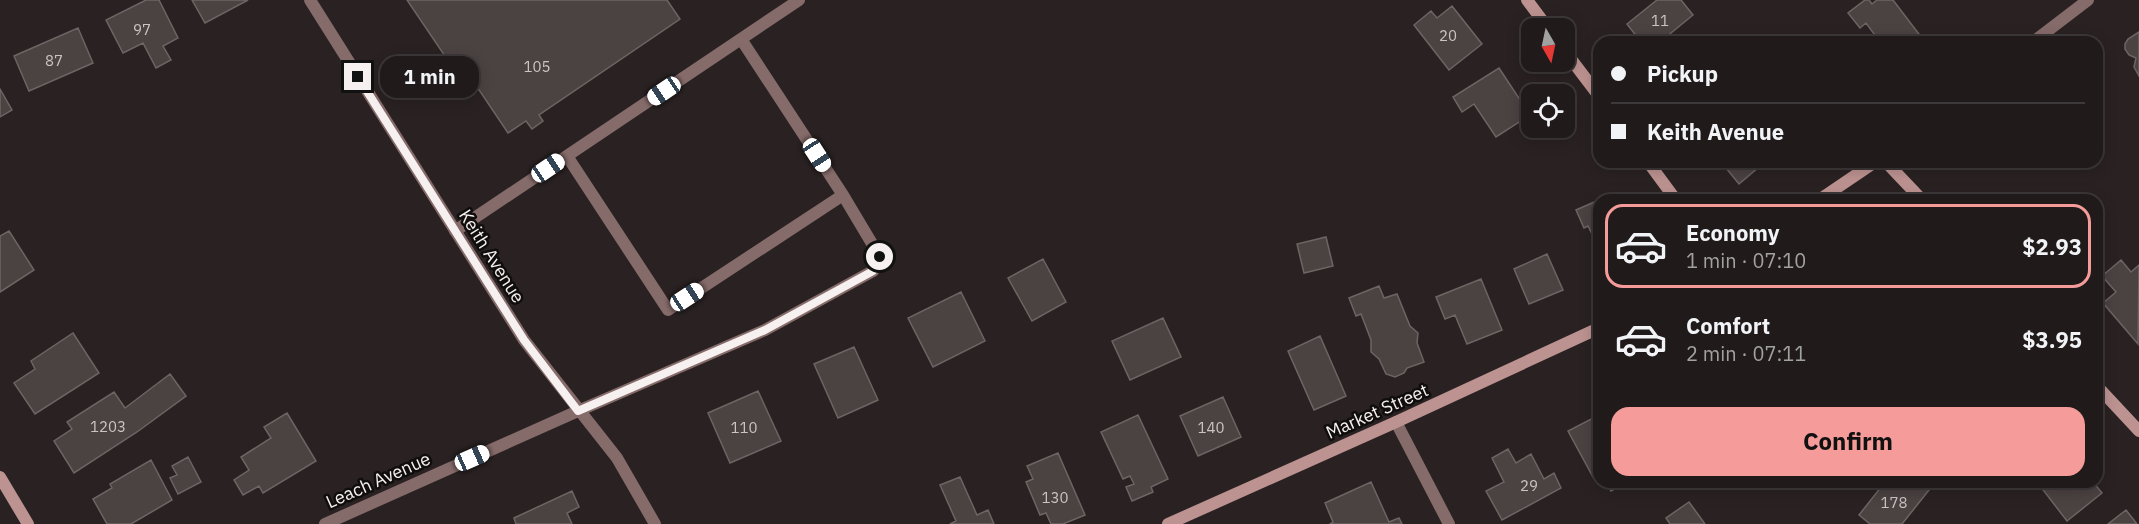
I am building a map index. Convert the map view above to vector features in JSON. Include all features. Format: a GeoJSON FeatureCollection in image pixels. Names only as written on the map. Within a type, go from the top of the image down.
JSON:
{"type":"FeatureCollection","features":[{"type":"Feature","properties":{"kind":"main road"},"geometry":{"type":"LineString","coordinates":[[1527,0],[1540,18]]}},
{"type":"Feature","properties":{"kind":"main road"},"geometry":{"type":"LineString","coordinates":[[1575,64],[1593,88]]}},
{"type":"Feature","properties":{"kind":"main road"},"geometry":{"type":"LineString","coordinates":[[1652,168],[1672,194]]}},
{"type":"Feature","properties":{"kind":"main road"},"geometry":{"type":"LineString","coordinates":[[1828,194],[1866,168]]}},
{"type":"Feature","properties":{"kind":"main road"},"geometry":{"type":"LineString","coordinates":[[1892,168],[1916,194]]}},
{"type":"Feature","properties":{"kind":"main road","name":"Market Street"},"geometry":{"type":"LineString","coordinates":[[1168,524],[1593,331]]}},
{"type":"Feature","properties":{"kind":"main road"},"geometry":{"type":"LineString","coordinates":[[2103,392],[2139,431]]}},
{"type":"Feature","properties":{"kind":"main road"},"geometry":{"type":"LineString","coordinates":[[0,477],[28,524]]}},
{"type":"Feature","properties":{"kind":"street","name":"Keith Avenue"},"geometry":{"type":"LineString","coordinates":[[310,0],[524,340],[616,458],[655,524]]}},
{"type":"Feature","properties":{"kind":"street"},"geometry":{"type":"LineString","coordinates":[[455,231],[799,0]]}},
{"type":"Feature","properties":{"kind":"street"},"geometry":{"type":"LineString","coordinates":[[2041,36],[2088,0]]}},
{"type":"Feature","properties":{"kind":"street"},"geometry":{"type":"LineString","coordinates":[[567,156],[668,310],[843,195],[741,39]]}},
{"type":"Feature","properties":{"kind":"street","name":"Leach Avenue"},"geometry":{"type":"LineString","coordinates":[[325,524],[765,330],[873,271],[880,257],[843,195]]}},
{"type":"Feature","properties":{"kind":"street"},"geometry":{"type":"LineString","coordinates":[[1396,422],[1449,524]]}},
{"type":"Feature","properties":{"kind":"building"},"geometry":{"type":"Polygon","coordinates":[[[146,0],[159,0],[178,38],[163,46],[171,60],[156,68],[143,43],[123,53],[106,20],[146,0]]]}},
{"type":"Feature","properties":{"kind":"building"},"geometry":{"type":"Polygon","coordinates":[[[192,0],[248,0],[205,23],[192,0]]]}},
{"type":"Feature","properties":{"kind":"building"},"geometry":{"type":"Polygon","coordinates":[[[407,0],[667,0],[680,19],[539,115],[543,121],[532,129],[526,121],[508,133],[461,63],[453,68],[407,0]]]}},
{"type":"Feature","properties":{"kind":"building"},"geometry":{"type":"Polygon","coordinates":[[[1657,0],[1681,0],[1693,15],[1667,36],[1636,36],[1627,24],[1657,0]]]}},
{"type":"Feature","properties":{"kind":"building"},"geometry":{"type":"Polygon","coordinates":[[[1865,0],[1869,0],[1872,4],[1877,0],[1893,0],[1920,36],[1876,36],[1866,23],[1860,28],[1848,13],[1865,0]]]}},
{"type":"Feature","properties":{"kind":"building"},"geometry":{"type":"Polygon","coordinates":[[[1452,6],[1482,44],[1449,70],[1414,25],[1431,11],[1437,18],[1452,6]]]}},
{"type":"Feature","properties":{"kind":"building"},"geometry":{"type":"Polygon","coordinates":[[[78,28],[93,63],[29,91],[14,56],[78,28]]]}},
{"type":"Feature","properties":{"kind":"building"},"geometry":{"type":"Polygon","coordinates":[[[2139,32],[2139,76],[2134,67],[2136,58],[2129,55],[2125,44],[2128,39],[2139,32]]]}},
{"type":"Feature","properties":{"kind":"building"},"geometry":{"type":"Polygon","coordinates":[[[1499,68],[1521,101],[1521,121],[1496,137],[1474,104],[1462,112],[1453,97],[1499,68]]]}},
{"type":"Feature","properties":{"kind":"building"},"geometry":{"type":"Polygon","coordinates":[[[0,89],[12,110],[0,117],[0,89]]]}},
{"type":"Feature","properties":{"kind":"building"},"geometry":{"type":"Polygon","coordinates":[[[1726,168],[1758,168],[1739,184],[1726,168]]]}},
{"type":"Feature","properties":{"kind":"building"},"geometry":{"type":"Polygon","coordinates":[[[1593,203],[1593,236],[1588,226],[1584,228],[1576,210],[1593,203]]]}},
{"type":"Feature","properties":{"kind":"building"},"geometry":{"type":"Polygon","coordinates":[[[9,231],[34,270],[0,292],[0,236],[9,231]]]}},
{"type":"Feature","properties":{"kind":"building"},"geometry":{"type":"Polygon","coordinates":[[[1326,237],[1333,266],[1304,273],[1297,244],[1326,237]]]}},
{"type":"Feature","properties":{"kind":"building"},"geometry":{"type":"Polygon","coordinates":[[[1547,254],[1563,290],[1529,304],[1514,269],[1547,254]]]}},
{"type":"Feature","properties":{"kind":"building"},"geometry":{"type":"Polygon","coordinates":[[[1043,259],[1066,302],[1032,321],[1008,278],[1043,259]]]}},
{"type":"Feature","properties":{"kind":"building"},"geometry":{"type":"Polygon","coordinates":[[[2121,260],[2131,272],[2139,265],[2138,344],[2103,303],[2116,292],[2103,275],[2121,260]]]}},
{"type":"Feature","properties":{"kind":"building"},"geometry":{"type":"Polygon","coordinates":[[[1481,279],[1502,330],[1467,344],[1455,315],[1445,319],[1436,297],[1481,279]]]}},
{"type":"Feature","properties":{"kind":"building"},"geometry":{"type":"Polygon","coordinates":[[[1379,286],[1384,298],[1397,294],[1410,326],[1418,333],[1417,343],[1424,362],[1407,368],[1404,373],[1395,377],[1386,374],[1379,359],[1371,352],[1371,340],[1361,314],[1356,316],[1349,298],[1379,286]]]}},
{"type":"Feature","properties":{"kind":"building"},"geometry":{"type":"Polygon","coordinates":[[[961,292],[985,341],[933,367],[908,318],[961,292]]]}},
{"type":"Feature","properties":{"kind":"building"},"geometry":{"type":"Polygon","coordinates":[[[1163,318],[1181,357],[1130,380],[1112,341],[1163,318]]]}},
{"type":"Feature","properties":{"kind":"building"},"geometry":{"type":"Polygon","coordinates":[[[73,333],[99,373],[35,414],[14,383],[35,369],[31,361],[73,333]]]}},
{"type":"Feature","properties":{"kind":"building"},"geometry":{"type":"Polygon","coordinates":[[[1320,336],[1346,396],[1314,410],[1288,351],[1320,336]]]}},
{"type":"Feature","properties":{"kind":"building"},"geometry":{"type":"Polygon","coordinates":[[[854,347],[878,400],[838,418],[814,364],[854,347]]]}},
{"type":"Feature","properties":{"kind":"building"},"geometry":{"type":"Polygon","coordinates":[[[170,374],[186,396],[137,432],[74,473],[54,441],[72,429],[67,422],[114,392],[125,408],[170,374]]]}},
{"type":"Feature","properties":{"kind":"building"},"geometry":{"type":"Polygon","coordinates":[[[758,391],[781,441],[730,463],[708,413],[758,391]]]}},
{"type":"Feature","properties":{"kind":"building"},"geometry":{"type":"Polygon","coordinates":[[[1223,397],[1241,437],[1198,456],[1180,416],[1223,397]]]}},
{"type":"Feature","properties":{"kind":"building"},"geometry":{"type":"Polygon","coordinates":[[[287,413],[316,461],[263,493],[259,486],[243,495],[234,480],[249,470],[241,457],[271,438],[264,427],[287,413]]]}},
{"type":"Feature","properties":{"kind":"building"},"geometry":{"type":"Polygon","coordinates":[[[1138,415],[1168,479],[1151,487],[1153,492],[1132,501],[1126,487],[1134,484],[1130,476],[1123,479],[1101,432],[1138,415]]]}},
{"type":"Feature","properties":{"kind":"building"},"geometry":{"type":"Polygon","coordinates":[[[1593,418],[1593,477],[1568,431],[1593,418]]]}},
{"type":"Feature","properties":{"kind":"building"},"geometry":{"type":"Polygon","coordinates":[[[1508,449],[1516,463],[1531,454],[1544,479],[1554,473],[1561,488],[1502,520],[1486,491],[1504,482],[1492,458],[1508,449]]]}},
{"type":"Feature","properties":{"kind":"building"},"geometry":{"type":"Polygon","coordinates":[[[1058,453],[1085,515],[1063,524],[1051,524],[1046,513],[1040,515],[1026,482],[1033,479],[1027,466],[1058,453]]]}},
{"type":"Feature","properties":{"kind":"building"},"geometry":{"type":"Polygon","coordinates":[[[188,457],[201,482],[178,494],[170,478],[177,475],[172,466],[188,457]]]}},
{"type":"Feature","properties":{"kind":"building"},"geometry":{"type":"Polygon","coordinates":[[[151,460],[172,500],[131,524],[107,524],[93,499],[112,488],[110,484],[151,460]]]}},
{"type":"Feature","properties":{"kind":"building"},"geometry":{"type":"Polygon","coordinates":[[[960,477],[977,515],[988,510],[994,524],[950,524],[956,521],[940,485],[960,477]]]}},
{"type":"Feature","properties":{"kind":"building"},"geometry":{"type":"Polygon","coordinates":[[[1371,482],[1389,522],[1399,518],[1402,524],[1330,524],[1333,522],[1325,503],[1371,482]]]}},
{"type":"Feature","properties":{"kind":"building"},"geometry":{"type":"Polygon","coordinates":[[[1880,488],[1926,488],[1929,490],[1902,524],[1870,524],[1859,515],[1880,488]]]}},
{"type":"Feature","properties":{"kind":"building"},"geometry":{"type":"Polygon","coordinates":[[[2042,488],[2098,488],[2102,493],[2067,521],[2042,488]]]}},
{"type":"Feature","properties":{"kind":"building"},"geometry":{"type":"Polygon","coordinates":[[[572,491],[579,507],[567,513],[572,524],[516,524],[514,518],[572,491]]]}},
{"type":"Feature","properties":{"kind":"building"},"geometry":{"type":"Polygon","coordinates":[[[1689,502],[1705,524],[1670,524],[1666,518],[1689,502]]]}},
{"type":"Feature","properties":{"kind":"building"},"geometry":{"type":"Polygon","coordinates":[[[2126,510],[2137,524],[2108,524],[2126,510]]]}},
{"type":"Feature","properties":{"kind":"route"},"geometry":{"type":"LineString","coordinates":[[358,77],[524,340],[578,411],[765,330],[873,271],[880,257]]}}]}
